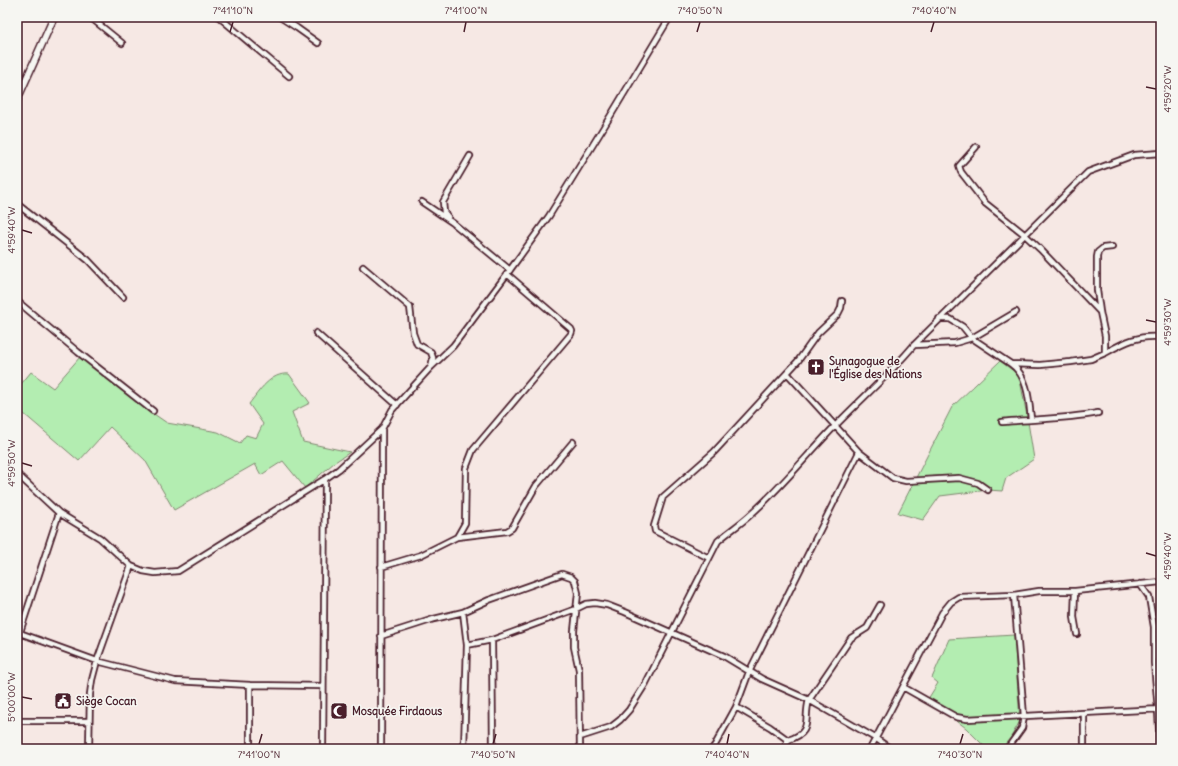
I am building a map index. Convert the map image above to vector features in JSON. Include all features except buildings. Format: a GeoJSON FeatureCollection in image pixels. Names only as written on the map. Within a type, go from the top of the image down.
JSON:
{"type":"FeatureCollection","features":[{"type":"Feature","properties":{"kind":"street"},"geometry":{"type":"LineString","coordinates":[[18,96],[54,17]]}},
{"type":"Feature","properties":{"kind":"street"},"geometry":{"type":"LineString","coordinates":[[90,17],[122,43]]}},
{"type":"Feature","properties":{"kind":"street"},"geometry":{"type":"LineString","coordinates":[[219,17],[289,76]]}},
{"type":"Feature","properties":{"kind":"street"},"geometry":{"type":"LineString","coordinates":[[280,17],[318,43]]}},
{"type":"Feature","properties":{"kind":"street"},"geometry":{"type":"LineString","coordinates":[[17,474],[59,513],[100,538],[131,566],[143,572],[155,574],[178,571],[325,479],[382,429],[392,410],[431,367],[453,346],[549,216],[670,17]]}},
{"type":"Feature","properties":{"kind":"street"},"geometry":{"type":"LineString","coordinates":[[976,147],[959,166],[961,172],[985,203],[1024,234],[1040,249],[1100,312]]}},
{"type":"Feature","properties":{"kind":"street"},"geometry":{"type":"LineString","coordinates":[[580,737],[611,727],[620,720],[646,684],[718,541],[748,517],[776,490],[836,426],[898,364],[914,345],[1088,172],[1134,155],[1161,153]]}},
{"type":"Feature","properties":{"kind":"street"},"geometry":{"type":"LineString","coordinates":[[453,223],[444,212],[443,202],[470,156]]}},
{"type":"Feature","properties":{"kind":"street"},"geometry":{"type":"LineString","coordinates":[[422,202],[453,223],[572,331],[572,334],[473,450],[466,468],[465,523],[457,537]]}},
{"type":"Feature","properties":{"kind":"street"},"geometry":{"type":"LineString","coordinates":[[17,204],[88,260],[123,297]]}},
{"type":"Feature","properties":{"kind":"street"},"geometry":{"type":"LineString","coordinates":[[1105,353],[1105,336],[1097,290],[1096,257],[1098,252],[1103,248],[1112,247]]}},
{"type":"Feature","properties":{"kind":"street"},"geometry":{"type":"LineString","coordinates":[[363,267],[410,307],[417,344],[431,352],[433,358],[431,367]]}},
{"type":"Feature","properties":{"kind":"street"},"geometry":{"type":"LineString","coordinates":[[17,301],[78,352],[153,411]]}},
{"type":"Feature","properties":{"kind":"street"},"geometry":{"type":"LineString","coordinates":[[709,558],[655,531],[654,526],[663,497],[714,452],[787,373],[798,361],[818,333],[838,314],[842,302]]}},
{"type":"Feature","properties":{"kind":"street"},"geometry":{"type":"LineString","coordinates":[[914,345],[955,343],[972,338],[1016,312]]}},
{"type":"Feature","properties":{"kind":"street"},"geometry":{"type":"LineString","coordinates":[[939,320],[950,319],[963,327],[972,338],[1017,368],[1023,378],[1030,406],[1031,419]]}},
{"type":"Feature","properties":{"kind":"street"},"geometry":{"type":"LineString","coordinates":[[316,333],[397,405]]}},
{"type":"Feature","properties":{"kind":"street"},"geometry":{"type":"LineString","coordinates":[[1011,364],[1040,365],[1091,359],[1127,341],[1147,336],[1161,337]]}},
{"type":"Feature","properties":{"kind":"street"},"geometry":{"type":"LineString","coordinates":[[787,373],[859,452],[893,478],[906,481],[959,478],[978,483],[988,490]]}},
{"type":"Feature","properties":{"kind":"street"},"geometry":{"type":"LineString","coordinates":[[1002,422],[1080,416],[1098,413]]}},
{"type":"Feature","properties":{"kind":"street"},"geometry":{"type":"LineString","coordinates":[[381,749],[382,429]]}},
{"type":"Feature","properties":{"kind":"street"},"geometry":{"type":"LineString","coordinates":[[381,567],[421,555],[457,537],[507,531],[512,528],[536,486],[574,442]]}},
{"type":"Feature","properties":{"kind":"street"},"geometry":{"type":"LineString","coordinates":[[712,749],[716,745],[736,707],[749,672],[859,452]]}},
{"type":"Feature","properties":{"kind":"street"},"geometry":{"type":"LineString","coordinates":[[323,749],[325,479]]}},
{"type":"Feature","properties":{"kind":"street"},"geometry":{"type":"LineString","coordinates":[[17,641],[18,632],[59,513]]}},
{"type":"Feature","properties":{"kind":"street"},"geometry":{"type":"LineString","coordinates":[[89,749],[90,694],[96,661],[131,566]]}},
{"type":"Feature","properties":{"kind":"street"},"geometry":{"type":"LineString","coordinates":[[381,636],[434,619],[463,612],[489,600],[562,574],[571,577],[575,581],[578,593],[574,647],[579,670],[580,749]]}},
{"type":"Feature","properties":{"kind":"street"},"geometry":{"type":"LineString","coordinates":[[870,749],[942,613],[951,602],[959,597],[1014,595],[1039,591],[1075,591],[1161,582]]}},
{"type":"Feature","properties":{"kind":"street"},"geometry":{"type":"LineString","coordinates":[[1140,584],[1149,597],[1154,627],[1154,664],[1160,709],[1160,748]]}},
{"type":"Feature","properties":{"kind":"street"},"geometry":{"type":"LineString","coordinates":[[1075,591],[1074,617],[1077,634]]}},
{"type":"Feature","properties":{"kind":"street"},"geometry":{"type":"LineString","coordinates":[[1006,749],[1022,728],[1024,716],[1014,595]]}},
{"type":"Feature","properties":{"kind":"street"},"geometry":{"type":"LineString","coordinates":[[467,645],[492,640],[586,604],[595,603],[607,605],[724,656],[749,672],[809,700],[875,738],[891,749]]}},
{"type":"Feature","properties":{"kind":"street"},"geometry":{"type":"LineString","coordinates":[[784,749],[788,740],[800,736],[805,729],[808,720],[806,710],[809,700],[851,638],[867,628],[880,605]]}},
{"type":"Feature","properties":{"kind":"street"},"geometry":{"type":"LineString","coordinates":[[463,612],[467,645],[464,749]]}},
{"type":"Feature","properties":{"kind":"street"},"geometry":{"type":"LineString","coordinates":[[18,632],[96,661],[175,681],[250,685],[323,686]]}},
{"type":"Feature","properties":{"kind":"street"},"geometry":{"type":"LineString","coordinates":[[492,640],[493,749]]}},
{"type":"Feature","properties":{"kind":"street"},"geometry":{"type":"LineString","coordinates":[[250,685],[250,749]]}},
{"type":"Feature","properties":{"kind":"street"},"geometry":{"type":"LineString","coordinates":[[903,687],[956,717],[967,719],[1160,709]]}},
{"type":"Feature","properties":{"kind":"street"},"geometry":{"type":"LineString","coordinates":[[736,707],[770,727],[788,740]]}},
{"type":"Feature","properties":{"kind":"street"},"geometry":{"type":"LineString","coordinates":[[1084,713],[1084,749]]}},
{"type":"Feature","properties":{"kind":"street"},"geometry":{"type":"LineString","coordinates":[[17,721],[89,721]]}},
{"type":"Feature","properties":{"kind":"green space"},"geometry":{"type":"Polygon","coordinates":[[[80,357],[138,403],[167,423],[218,432],[240,443],[246,435],[256,438],[263,424],[249,404],[261,388],[271,379],[283,374],[289,374],[310,403],[292,412],[303,442],[350,452],[335,462],[305,488],[283,461],[261,475],[255,464],[174,510],[145,460],[110,427],[79,461],[17,408],[17,389],[31,372],[53,388],[80,357]]]}},
{"type":"Feature","properties":{"kind":"green space"},"geometry":{"type":"Polygon","coordinates":[[[1000,361],[1019,375],[1034,459],[1006,478],[1002,491],[988,490],[940,496],[923,520],[898,513],[952,407],[1000,361]]]}},
{"type":"Feature","properties":{"kind":"green space"},"geometry":{"type":"Polygon","coordinates":[[[1014,635],[1020,721],[1011,737],[1001,749],[987,749],[966,728],[928,699],[938,683],[932,678],[949,639],[1014,635]]]}},
{"type":"Feature","properties":{"kind":"place","name":"Synagogue de l'Église des Nations"},"geometry":{"type":"Point","coordinates":[816,367]}},
{"type":"Feature","properties":{"kind":"place","name":"Siège Cocan"},"geometry":{"type":"Point","coordinates":[63,701]}},
{"type":"Feature","properties":{"kind":"place","name":"Mosquée Firdaous"},"geometry":{"type":"Point","coordinates":[339,711]}}]}
